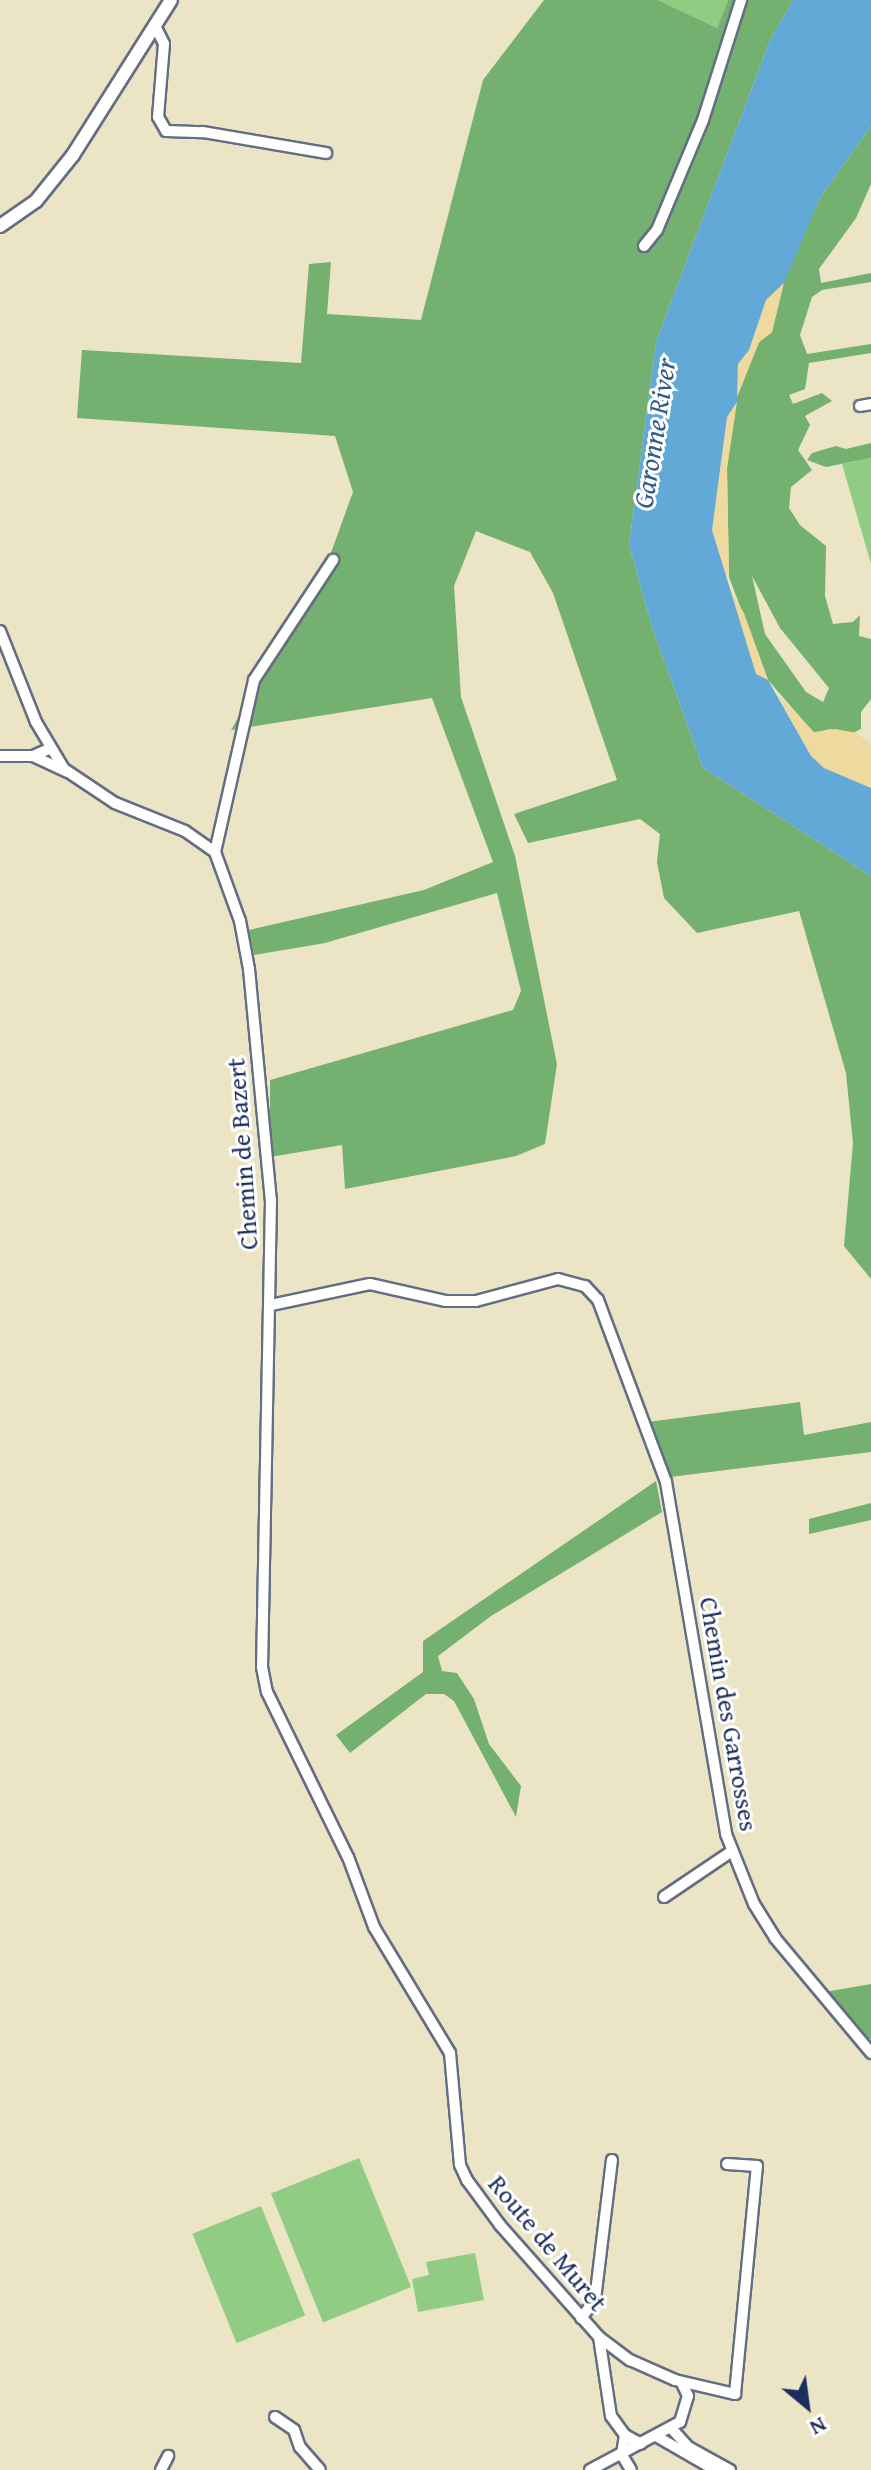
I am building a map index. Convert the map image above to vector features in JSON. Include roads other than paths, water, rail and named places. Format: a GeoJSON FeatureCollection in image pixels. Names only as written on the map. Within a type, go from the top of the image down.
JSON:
{"type":"FeatureCollection","features":[{"type":"Feature","properties":{"kind":"main road"},"geometry":{"type":"LineString","coordinates":[[0,226],[36,201],[73,155],[171,0]]}},
{"type":"Feature","properties":{"kind":"street"},"geometry":{"type":"LineString","coordinates":[[644,246],[657,230],[703,120],[741,0]]}},
{"type":"Feature","properties":{"kind":"street"},"geometry":{"type":"LineString","coordinates":[[155,26],[164,44],[158,117],[166,131],[203,132],[326,153]]}},
{"type":"Feature","properties":{"kind":"street"},"geometry":{"type":"LineString","coordinates":[[33,756],[69,772],[115,803],[185,831],[215,852],[254,680],[333,560]]}},
{"type":"Feature","properties":{"kind":"street"},"geometry":{"type":"LineString","coordinates":[[0,631],[49,749],[69,772]]}},
{"type":"Feature","properties":{"kind":"street"},"geometry":{"type":"LineString","coordinates":[[0,756],[33,756],[49,749]]}},
{"type":"Feature","properties":{"kind":"street","name":"Chemin de Bazert"},"geometry":{"type":"LineString","coordinates":[[215,852],[240,921],[249,969],[271,1200],[262,1667],[267,1692],[305,1776]]}},
{"type":"Feature","properties":{"kind":"street","name":"Chemin des Garrosses"},"geometry":{"type":"LineString","coordinates":[[271,1305],[370,1284],[446,1301],[476,1301],[558,1279],[572,1280],[598,1300],[611,1324],[666,1482],[710,1748],[732,1851],[775,1938],[871,2053]]}},
{"type":"Feature","properties":{"kind":"street","name":"Route de Muret"},"geometry":{"type":"LineString","coordinates":[[305,1776],[348,1857],[374,1927],[450,2053],[459,2151],[467,2180],[599,2337],[616,2350],[682,2383],[735,2394],[757,2166],[727,2164]]}},
{"type":"Feature","properties":{"kind":"street"},"geometry":{"type":"LineString","coordinates":[[664,1897],[732,1851]]}},
{"type":"Feature","properties":{"kind":"street"},"geometry":{"type":"LineString","coordinates":[[581,2318],[595,2300],[612,2160]]}},
{"type":"Feature","properties":{"kind":"street"},"geometry":{"type":"LineString","coordinates":[[599,2337],[611,2416],[637,2447]]}},
{"type":"Feature","properties":{"kind":"street"},"geometry":{"type":"LineString","coordinates":[[603,2361],[616,2350]]}},
{"type":"Feature","properties":{"kind":"street"},"geometry":{"type":"LineString","coordinates":[[682,2383],[688,2396]]}},
{"type":"Feature","properties":{"kind":"street"},"geometry":{"type":"LineString","coordinates":[[590,2470],[676,2425],[688,2396],[696,2386]]}},
{"type":"Feature","properties":{"kind":"street"},"geometry":{"type":"LineString","coordinates":[[275,2417],[294,2430],[300,2447],[320,2470]]}},
{"type":"Feature","properties":{"kind":"street"},"geometry":{"type":"LineString","coordinates":[[676,2425],[681,2438],[730,2470]]}},
{"type":"Feature","properties":{"kind":"street"},"geometry":{"type":"LineString","coordinates":[[625,2435],[622,2455],[631,2470]]}},
{"type":"Feature","properties":{"kind":"street"},"geometry":{"type":"LineString","coordinates":[[656,2436],[715,2470]]}},
{"type":"Feature","properties":{"kind":"street"},"geometry":{"type":"LineString","coordinates":[[631,2470],[637,2447]]}},
{"type":"Feature","properties":{"kind":"street"},"geometry":{"type":"LineString","coordinates":[[161,2470],[168,2456]]}},
{"type":"Feature","properties":{"kind":"water","name":"Garonne River"},"geometry":{"type":"Polygon","coordinates":[[[793,0],[871,0],[871,126],[820,198],[784,283],[766,300],[749,350],[738,364],[737,402],[727,417],[712,530],[756,674],[768,680],[811,756],[824,768],[871,788],[871,876],[703,768],[653,630],[629,545],[656,342],[770,40],[793,0]]]}}]}
